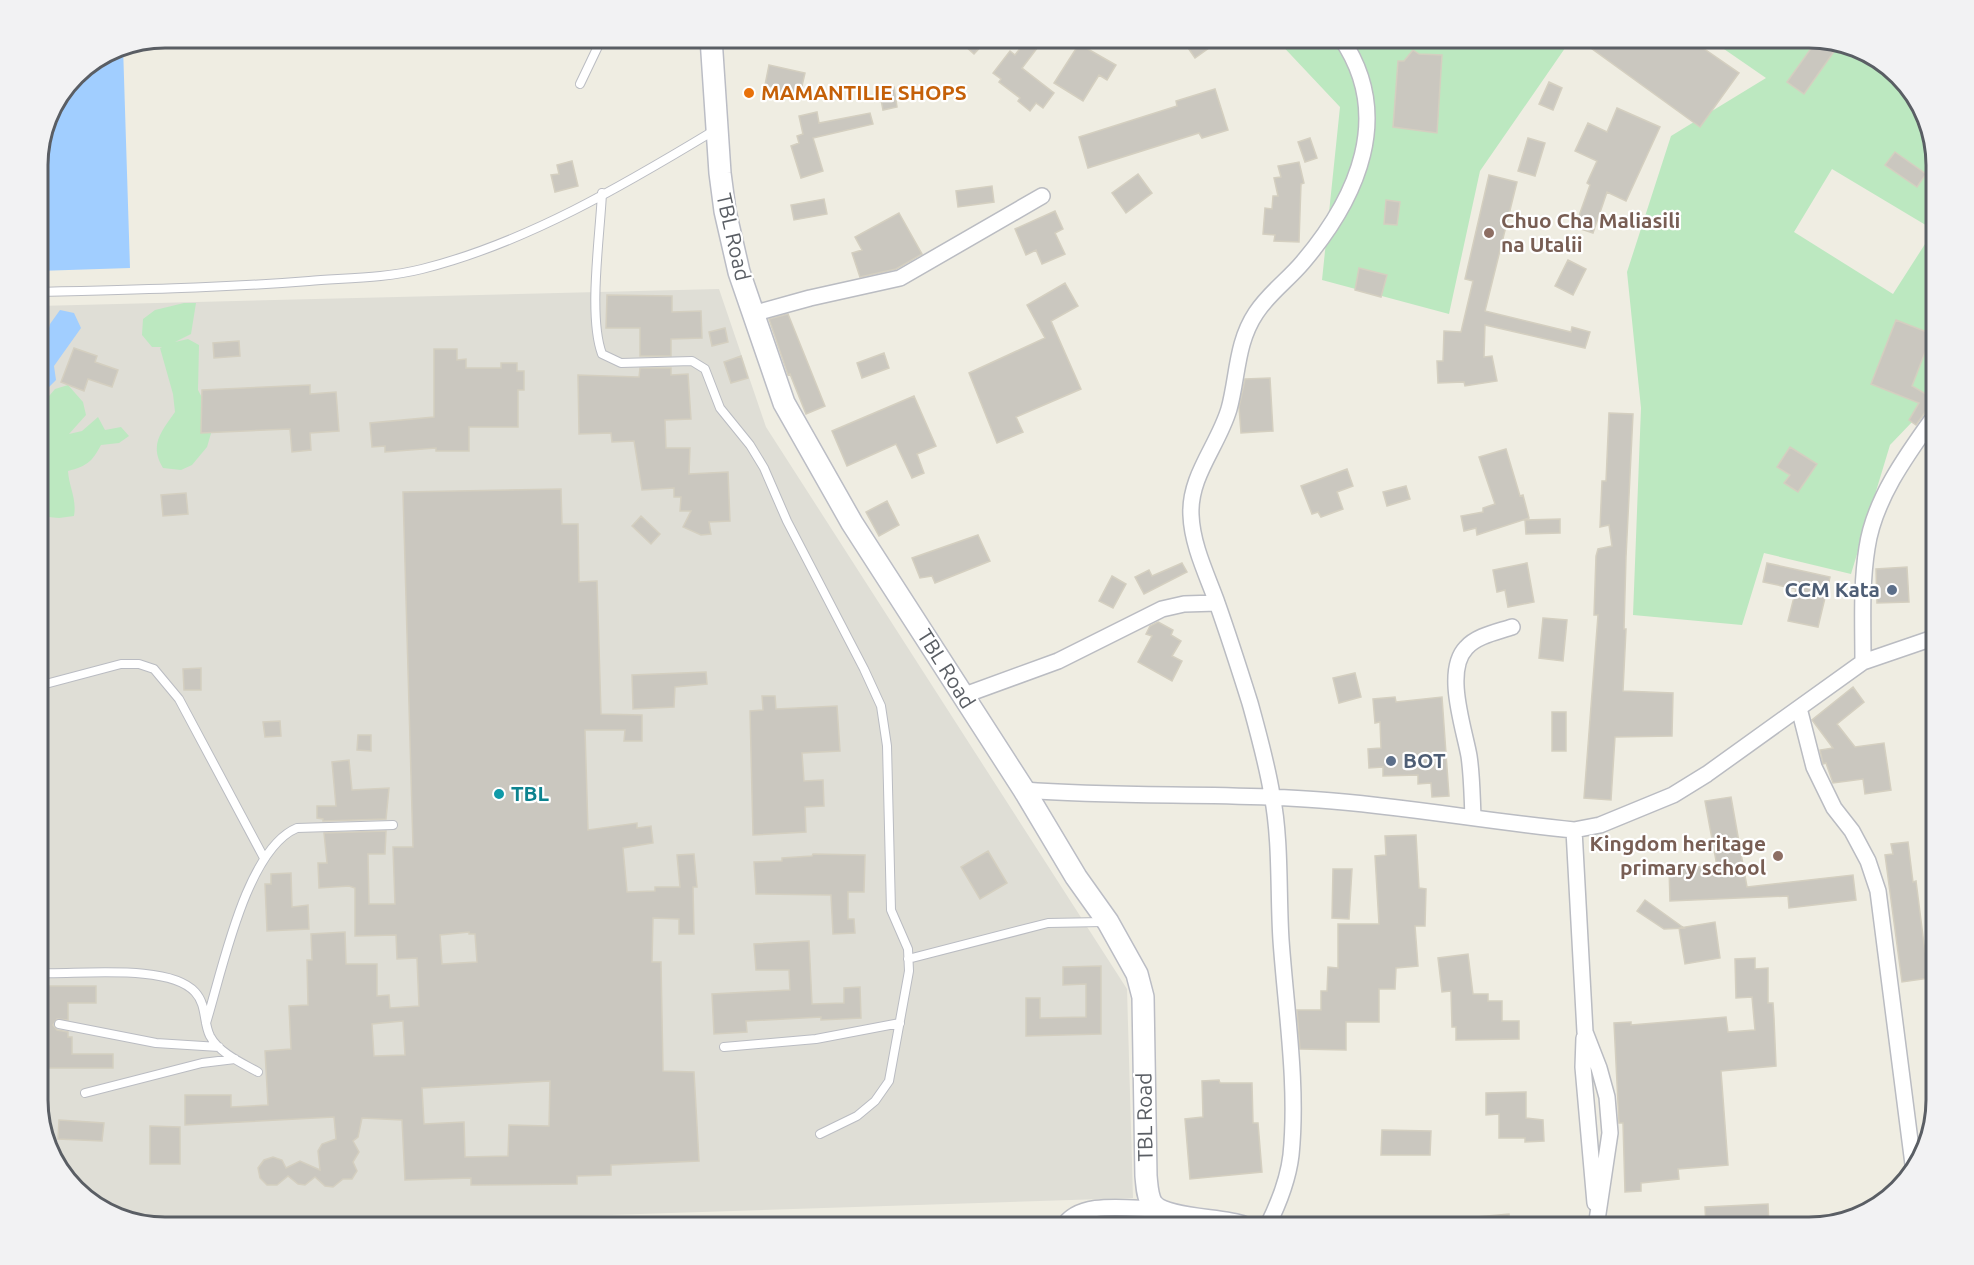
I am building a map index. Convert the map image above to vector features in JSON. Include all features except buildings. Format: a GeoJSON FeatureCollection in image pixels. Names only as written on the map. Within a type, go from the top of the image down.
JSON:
{"type":"FeatureCollection","features":[{"type":"Feature","properties":{"kind":"street","name":"TBL Road"},"geometry":{"type":"LineString","coordinates":[[712,48],[725,211],[752,314],[772,373],[797,428],[852,523],[1129,957],[1143,997],[1146,1176],[1151,1203],[1158,1209]]}},
{"type":"Feature","properties":{"kind":"street"},"geometry":{"type":"LineString","coordinates":[[1271,1217],[1284,1186],[1290,1156],[1291,1122],[1289,1036],[1273,797],[1250,704],[1197,548],[1191,518],[1192,492],[1228,413],[1241,343],[1248,327],[1277,287],[1300,266],[1326,234],[1345,205],[1360,169],[1366,119],[1362,78],[1348,48]]}},
{"type":"Feature","properties":{"kind":"street"},"geometry":{"type":"LineString","coordinates":[[752,314],[821,295],[900,278],[1042,196]]}},
{"type":"Feature","properties":{"kind":"street"},"geometry":{"type":"LineString","coordinates":[[1863,662],[1867,545],[1882,500],[1912,447],[1926,428]]}},
{"type":"Feature","properties":{"kind":"street"},"geometry":{"type":"LineString","coordinates":[[962,696],[1058,661],[1162,609],[1184,604],[1217,603]]}},
{"type":"Feature","properties":{"kind":"street"},"geometry":{"type":"LineString","coordinates":[[1473,816],[1468,754],[1457,699],[1459,661],[1464,650],[1473,641],[1512,627]]}},
{"type":"Feature","properties":{"kind":"street"},"geometry":{"type":"LineString","coordinates":[[1024,790],[1105,795],[1189,794],[1273,797],[1473,816],[1574,830],[1600,825],[1673,795],[1717,768],[1863,662],[1926,640]]}},
{"type":"Feature","properties":{"kind":"street"},"geometry":{"type":"LineString","coordinates":[[1799,708],[1814,767],[1834,808],[1852,831],[1868,861],[1878,891],[1912,1155]]}},
{"type":"Feature","properties":{"kind":"street"},"geometry":{"type":"LineString","coordinates":[[1574,830],[1585,1032],[1583,1067],[1597,1217]]}},
{"type":"Feature","properties":{"kind":"street"},"geometry":{"type":"LineString","coordinates":[[1585,1032],[1607,1097],[1610,1133],[1608,1162],[1598,1217]]}},
{"type":"Feature","properties":{"kind":"street"},"geometry":{"type":"LineString","coordinates":[[1071,1217],[1077,1213],[1091,1210],[1158,1209],[1196,1217]]}},
{"type":"Feature","properties":{"kind":"lane"},"geometry":{"type":"LineString","coordinates":[[580,84],[597,48]]}},
{"type":"Feature","properties":{"kind":"lane"},"geometry":{"type":"LineString","coordinates":[[48,292],[199,288],[348,278],[420,270],[488,248],[550,222],[717,129]]}},
{"type":"Feature","properties":{"kind":"lane"},"geometry":{"type":"LineString","coordinates":[[602,193],[597,295],[598,343],[602,354],[621,363],[692,361],[705,369],[720,408],[750,445],[764,468],[787,521],[881,706],[888,746],[891,910],[908,949],[909,971],[889,1081],[875,1101],[857,1116],[820,1134]]}},
{"type":"Feature","properties":{"kind":"lane"},"geometry":{"type":"LineString","coordinates":[[48,683],[121,664],[139,664],[154,669],[179,699],[264,858]]}},
{"type":"Feature","properties":{"kind":"lane"},"geometry":{"type":"LineString","coordinates":[[206,1023],[253,877],[280,838],[297,828],[393,825]]}},
{"type":"Feature","properties":{"kind":"lane"},"geometry":{"type":"LineString","coordinates":[[908,959],[1048,923],[1108,922]]}},
{"type":"Feature","properties":{"kind":"lane"},"geometry":{"type":"LineString","coordinates":[[48,973],[170,977],[195,992],[202,1002],[210,1036],[219,1047],[258,1072]]}},
{"type":"Feature","properties":{"kind":"lane"},"geometry":{"type":"LineString","coordinates":[[724,1047],[816,1039],[900,1023]]}},
{"type":"Feature","properties":{"kind":"lane"},"geometry":{"type":"LineString","coordinates":[[59,1024],[156,1042],[219,1047]]}},
{"type":"Feature","properties":{"kind":"lane"},"geometry":{"type":"LineString","coordinates":[[85,1092],[202,1063],[235,1059]]}},
{"type":"Feature","properties":{"kind":"shaded area"},"geometry":{"type":"Polygon","coordinates":[[[719,289],[766,427],[1127,989],[1133,1198],[545,1217],[157,1217],[127,1211],[113,1205],[88,1188],[68,1165],[57,1145],[48,1108],[48,306],[719,289]]]}},
{"type":"Feature","properties":{"kind":"green space"},"geometry":{"type":"Polygon","coordinates":[[[1284,48],[1565,48],[1480,171],[1449,314],[1322,280],[1340,107],[1284,48]]]}},
{"type":"Feature","properties":{"kind":"green space"},"geometry":{"type":"Polygon","coordinates":[[[1722,48],[1809,48],[1847,54],[1861,60],[1886,77],[1897,88],[1914,113],[1925,150],[1926,225],[1832,169],[1794,232],[1893,294],[1926,242],[1926,407],[1890,445],[1851,574],[1764,553],[1742,625],[1633,615],[1641,408],[1627,272],[1671,136],[1766,78],[1722,48]]]}},
{"type":"Feature","properties":{"kind":"green space"},"geometry":{"type":"Polygon","coordinates":[[[184,303],[196,303],[191,334],[175,342],[188,339],[199,345],[198,390],[210,413],[212,430],[207,447],[192,465],[181,470],[163,468],[159,460],[158,439],[175,412],[173,394],[160,348],[162,347],[152,347],[142,335],[143,319],[155,310],[184,303]]]}},
{"type":"Feature","properties":{"kind":"green space"},"geometry":{"type":"Polygon","coordinates":[[[68,385],[83,402],[86,415],[69,434],[82,431],[98,417],[105,430],[121,427],[129,436],[119,443],[101,445],[88,463],[68,471],[74,516],[59,518],[48,517],[48,397],[55,389],[68,385]]]}},
{"type":"Feature","properties":{"kind":"water"},"geometry":{"type":"Polygon","coordinates":[[[123,56],[130,268],[48,271],[48,157],[57,120],[68,100],[82,82],[106,64],[123,56]]]}},
{"type":"Feature","properties":{"kind":"water"},"geometry":{"type":"Polygon","coordinates":[[[60,310],[74,313],[81,328],[54,366],[56,380],[48,388],[48,332],[50,324],[60,310]]]}},
{"type":"Feature","properties":{"kind":"place","name":"MAMANTILIE SHOPS"},"geometry":{"type":"Point","coordinates":[749,93]}},
{"type":"Feature","properties":{"kind":"place","name":"Chuo Cha Maliasili na Utalii"},"geometry":{"type":"Point","coordinates":[1489,233]}},
{"type":"Feature","properties":{"kind":"place","name":"CCM Kata"},"geometry":{"type":"Point","coordinates":[1892,590]}},
{"type":"Feature","properties":{"kind":"place","name":"BOT"},"geometry":{"type":"Point","coordinates":[1391,761]}},
{"type":"Feature","properties":{"kind":"place","name":"TBL"},"geometry":{"type":"Point","coordinates":[499,794]}},
{"type":"Feature","properties":{"kind":"place","name":"Kingdom heritage primary school"},"geometry":{"type":"Point","coordinates":[1778,856]}}]}
